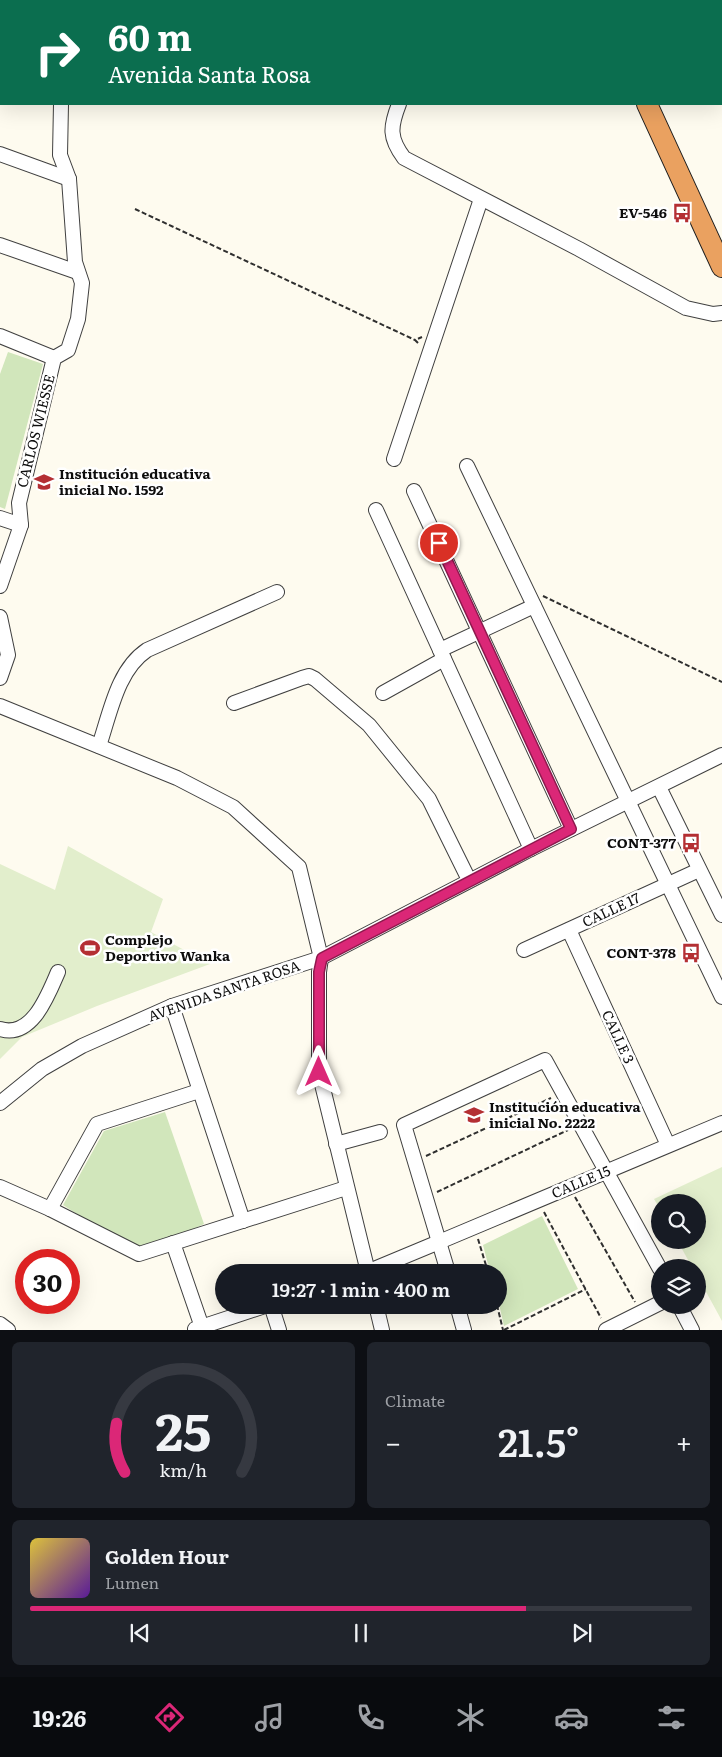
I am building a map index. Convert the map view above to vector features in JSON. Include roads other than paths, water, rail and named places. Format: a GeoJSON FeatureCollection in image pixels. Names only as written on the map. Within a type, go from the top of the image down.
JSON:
{"type":"FeatureCollection","features":[{"type":"Feature","properties":{"kind":"highway"},"geometry":{"type":"LineString","coordinates":[[648,105],[722,267]]}},
{"type":"Feature","properties":{"kind":"street","name":"CARLOS WIESSE"},"geometry":{"type":"LineString","coordinates":[[0,586],[21,525],[18,503],[54,358],[68,350],[78,319],[82,283],[77,272],[69,179],[60,155],[61,105]]}},
{"type":"Feature","properties":{"kind":"street"},"geometry":{"type":"LineString","coordinates":[[399,105],[392,120],[394,144],[404,158],[580,249],[686,308],[713,314],[722,313]]}},
{"type":"Feature","properties":{"kind":"street"},"geometry":{"type":"LineString","coordinates":[[0,154],[69,179]]}},
{"type":"Feature","properties":{"kind":"street"},"geometry":{"type":"LineString","coordinates":[[394,459],[481,199]]}},
{"type":"Feature","properties":{"kind":"street"},"geometry":{"type":"LineString","coordinates":[[0,245],[77,272]]}},
{"type":"Feature","properties":{"kind":"street"},"geometry":{"type":"LineString","coordinates":[[0,338],[54,358]]}},
{"type":"Feature","properties":{"kind":"street"},"geometry":{"type":"LineString","coordinates":[[467,466],[722,996]]}},
{"type":"Feature","properties":{"kind":"street"},"geometry":{"type":"LineString","coordinates":[[414,491],[571,829]]}},
{"type":"Feature","properties":{"kind":"street"},"geometry":{"type":"LineString","coordinates":[[376,510],[531,849]]}},
{"type":"Feature","properties":{"kind":"street"},"geometry":{"type":"LineString","coordinates":[[0,518],[21,525]]}},
{"type":"Feature","properties":{"kind":"street"},"geometry":{"type":"LineString","coordinates":[[98,746],[124,676],[136,658],[147,650],[277,592]]}},
{"type":"Feature","properties":{"kind":"street"},"geometry":{"type":"LineString","coordinates":[[383,693],[442,654],[480,632],[534,606]]}},
{"type":"Feature","properties":{"kind":"street"},"geometry":{"type":"LineString","coordinates":[[0,617],[8,655],[0,678]]}},
{"type":"Feature","properties":{"kind":"street"},"geometry":{"type":"LineString","coordinates":[[234,703],[302,678],[309,676],[315,679],[369,725],[429,799],[469,880]]}},
{"type":"Feature","properties":{"kind":"street"},"geometry":{"type":"LineString","coordinates":[[0,706],[177,778],[233,807],[299,866],[322,958],[319,972],[319,1072],[365,1264]]}},
{"type":"Feature","properties":{"kind":"street","name":"AVENIDA SANTA ROSA"},"geometry":{"type":"LineString","coordinates":[[0,1103],[42,1068],[82,1046],[172,1006],[322,958],[469,880],[722,754]]}},
{"type":"Feature","properties":{"kind":"street"},"geometry":{"type":"LineString","coordinates":[[659,787],[722,915]]}},
{"type":"Feature","properties":{"kind":"street","name":"CALLE 17"},"geometry":{"type":"LineString","coordinates":[[524,950],[699,870]]}},
{"type":"Feature","properties":{"kind":"street","name":"CALLE 3"},"geometry":{"type":"LineString","coordinates":[[569,930],[668,1145]]}},
{"type":"Feature","properties":{"kind":"street"},"geometry":{"type":"LineString","coordinates":[[0,1029],[8,1032],[16,1030],[32,1019],[45,1002],[58,972]]}},
{"type":"Feature","properties":{"kind":"street"},"geometry":{"type":"LineString","coordinates":[[172,1006],[243,1221]]}},
{"type":"Feature","properties":{"kind":"street"},"geometry":{"type":"LineString","coordinates":[[446,1264],[404,1125],[546,1060],[655,1259]]}},
{"type":"Feature","properties":{"kind":"street"},"geometry":{"type":"LineString","coordinates":[[50,1209],[97,1124],[199,1091]]}},
{"type":"Feature","properties":{"kind":"street","name":"CALLE 15"},"geometry":{"type":"LineString","coordinates":[[386,1264],[722,1123]]}},
{"type":"Feature","properties":{"kind":"street"},"geometry":{"type":"LineString","coordinates":[[336,1144],[380,1132]]}},
{"type":"Feature","properties":{"kind":"street"},"geometry":{"type":"LineString","coordinates":[[0,1187],[50,1209],[139,1254],[346,1188]]}},
{"type":"Feature","properties":{"kind":"street"},"geometry":{"type":"LineString","coordinates":[[173,1243],[200,1329],[244,1314]]}},
{"type":"Feature","properties":{"kind":"street"},"geometry":{"type":"LineString","coordinates":[[606,1329],[651,1307]]}},
{"type":"Feature","properties":{"kind":"street"},"geometry":{"type":"LineString","coordinates":[[273,1314],[279,1330]]}},
{"type":"Feature","properties":{"kind":"street"},"geometry":{"type":"LineString","coordinates":[[378,1314],[382,1330]]}},
{"type":"Feature","properties":{"kind":"street"},"geometry":{"type":"LineString","coordinates":[[460,1314],[464,1330]]}},
{"type":"Feature","properties":{"kind":"street"},"geometry":{"type":"LineString","coordinates":[[684,1314],[692,1330]]}},
{"type":"Feature","properties":{"kind":"street"},"geometry":{"type":"LineString","coordinates":[[0,1324],[8,1330]]}},
{"type":"Feature","properties":{"kind":"place","name":"EV-546"},"geometry":{"type":"Point","coordinates":[682,213]}},
{"type":"Feature","properties":{"kind":"place","name":"Institución educativa inicial No. 1592"},"geometry":{"type":"Point","coordinates":[44,482]}},
{"type":"Feature","properties":{"kind":"place","name":"CONT-377"},"geometry":{"type":"Point","coordinates":[691,843]}},
{"type":"Feature","properties":{"kind":"place","name":"Complejo Deportivo Wanka"},"geometry":{"type":"Point","coordinates":[90,948]}},
{"type":"Feature","properties":{"kind":"place","name":"CONT-378"},"geometry":{"type":"Point","coordinates":[691,953]}},
{"type":"Feature","properties":{"kind":"place","name":"Institución educativa inicial No. 2222"},"geometry":{"type":"Point","coordinates":[474,1115]}}]}
